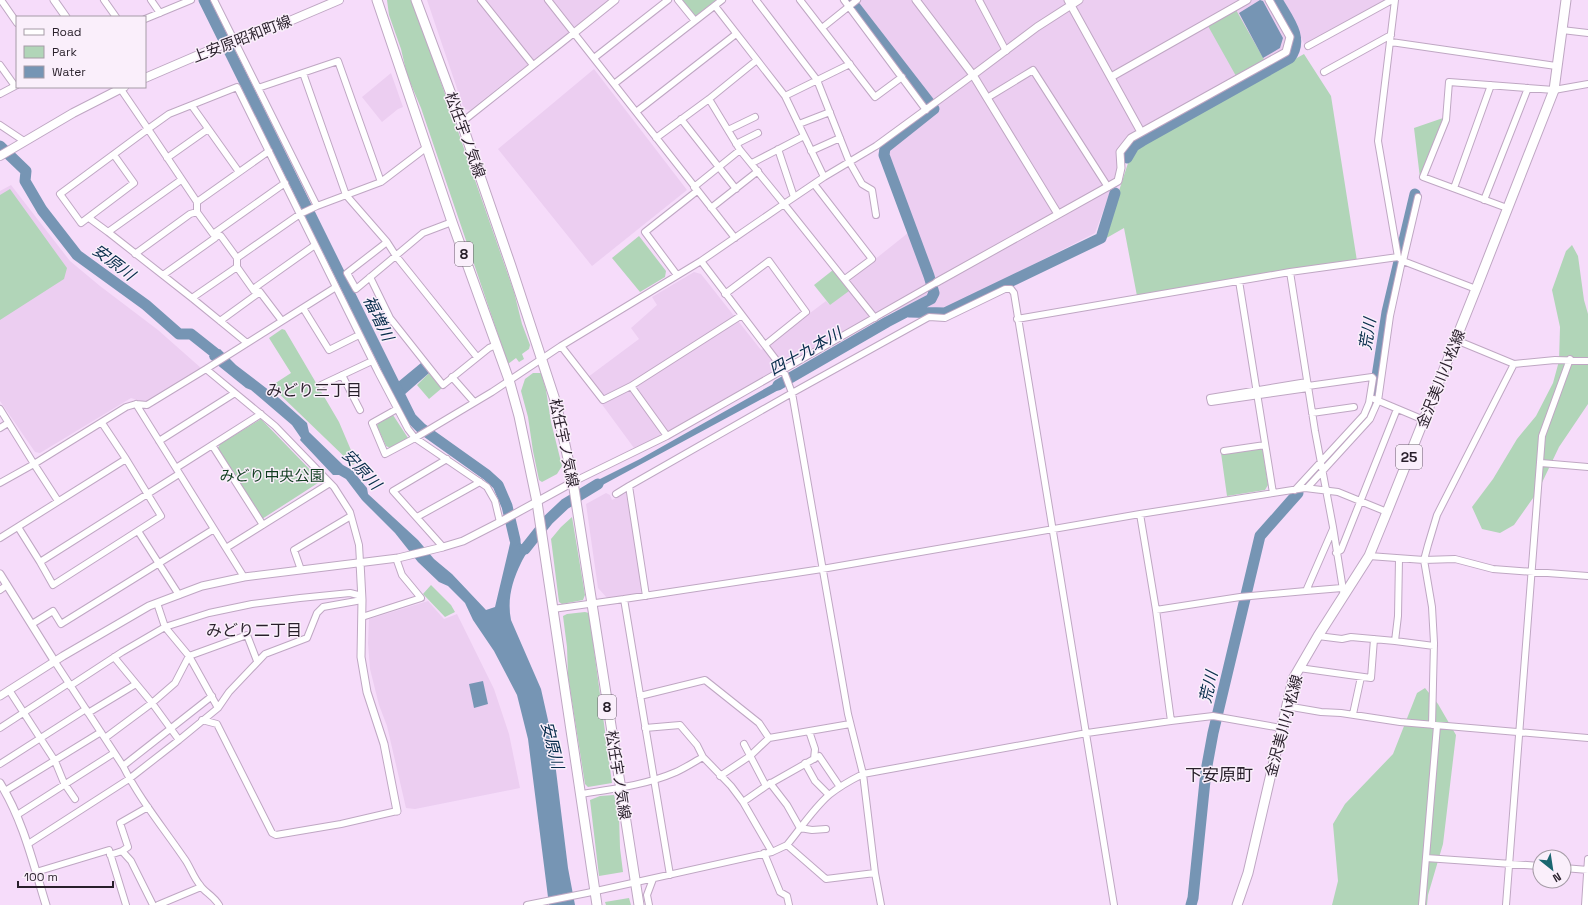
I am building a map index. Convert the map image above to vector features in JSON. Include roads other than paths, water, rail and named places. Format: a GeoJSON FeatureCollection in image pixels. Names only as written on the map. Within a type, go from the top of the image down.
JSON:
{"type":"FeatureCollection","features":[{"type":"Feature","properties":{"kind":"main road","name":"上安原昭和町線"},"geometry":{"type":"LineString","coordinates":[[146,78],[232,41],[285,23],[339,0]]}},
{"type":"Feature","properties":{"kind":"main road","name":"8"},"geometry":{"type":"LineString","coordinates":[[377,0],[452,222],[509,380],[524,438],[539,512],[581,794],[591,892],[597,905]]}},
{"type":"Feature","properties":{"kind":"main road","name":"松任宇ノ気線"},"geometry":{"type":"LineString","coordinates":[[416,0],[461,121],[556,403],[575,492],[639,905]]}},
{"type":"Feature","properties":{"kind":"main road","name":"金沢美川小松線"},"geometry":{"type":"LineString","coordinates":[[1237,905],[1248,873],[1293,679],[1343,592],[1369,556],[1424,420],[1554,90],[1566,0]]}},
{"type":"Feature","properties":{"kind":"main road"},"geometry":{"type":"LineString","coordinates":[[0,156],[24,141],[120,88]]}},
{"type":"Feature","properties":{"kind":"street"},"geometry":{"type":"LineString","coordinates":[[1,0],[16,22]]}},
{"type":"Feature","properties":{"kind":"street"},"geometry":{"type":"LineString","coordinates":[[54,0],[65,16]]}},
{"type":"Feature","properties":{"kind":"street"},"geometry":{"type":"LineString","coordinates":[[104,0],[115,16]]}},
{"type":"Feature","properties":{"kind":"street"},"geometry":{"type":"LineString","coordinates":[[151,0],[160,13]]}},
{"type":"Feature","properties":{"kind":"street"},"geometry":{"type":"LineString","coordinates":[[146,19],[191,0]]}},
{"type":"Feature","properties":{"kind":"street"},"geometry":{"type":"LineString","coordinates":[[214,0],[232,41],[258,88],[316,207]]}},
{"type":"Feature","properties":{"kind":"street"},"geometry":{"type":"LineString","coordinates":[[481,0],[533,65]]}},
{"type":"Feature","properties":{"kind":"street"},"geometry":{"type":"LineString","coordinates":[[548,0],[735,238]]}},
{"type":"Feature","properties":{"kind":"street"},"geometry":{"type":"LineString","coordinates":[[461,121],[468,118],[615,0]]}},
{"type":"Feature","properties":{"kind":"street"},"geometry":{"type":"LineString","coordinates":[[594,58],[668,0]]}},
{"type":"Feature","properties":{"kind":"street"},"geometry":{"type":"LineString","coordinates":[[678,0],[695,21]]}},
{"type":"Feature","properties":{"kind":"street"},"geometry":{"type":"LineString","coordinates":[[614,84],[722,0]]}},
{"type":"Feature","properties":{"kind":"street"},"geometry":{"type":"LineString","coordinates":[[756,0],[817,80],[849,161],[862,184],[872,190],[876,215]]}},
{"type":"Feature","properties":{"kind":"street"},"geometry":{"type":"LineString","coordinates":[[800,0],[875,97],[902,77]]}},
{"type":"Feature","properties":{"kind":"street"},"geometry":{"type":"LineString","coordinates":[[844,0],[926,110]]}},
{"type":"Feature","properties":{"kind":"street"},"geometry":{"type":"LineString","coordinates":[[822,28],[857,0]]}},
{"type":"Feature","properties":{"kind":"street"},"geometry":{"type":"LineString","coordinates":[[916,0],[973,75],[1058,214]]}},
{"type":"Feature","properties":{"kind":"street"},"geometry":{"type":"LineString","coordinates":[[979,0],[1006,51]]}},
{"type":"Feature","properties":{"kind":"street"},"geometry":{"type":"LineString","coordinates":[[397,409],[372,423],[385,454],[418,437],[561,346],[701,261],[824,177],[876,146],[1006,51],[1069,2],[1078,0]]}},
{"type":"Feature","properties":{"kind":"street"},"geometry":{"type":"LineString","coordinates":[[1111,77],[1247,0]]}},
{"type":"Feature","properties":{"kind":"street"},"geometry":{"type":"LineString","coordinates":[[0,696],[63,656],[148,606],[202,586],[244,577],[409,556],[463,541],[503,521],[573,482],[667,436],[784,372],[929,286],[1118,181],[1121,168],[1120,152],[1131,138],[1286,52],[1290,36],[1269,0]]}},
{"type":"Feature","properties":{"kind":"street"},"geometry":{"type":"LineString","coordinates":[[1308,46],[1392,0]]}},
{"type":"Feature","properties":{"kind":"street"},"geometry":{"type":"LineString","coordinates":[[1395,0],[1378,141],[1400,259]]}},
{"type":"Feature","properties":{"kind":"street"},"geometry":{"type":"LineString","coordinates":[[1069,2],[1141,132]]}},
{"type":"Feature","properties":{"kind":"street"},"geometry":{"type":"LineString","coordinates":[[715,6],[785,96],[824,177]]}},
{"type":"Feature","properties":{"kind":"street"},"geometry":{"type":"LineString","coordinates":[[1562,30],[1588,34]]}},
{"type":"Feature","properties":{"kind":"street"},"geometry":{"type":"LineString","coordinates":[[636,112],[736,34]]}},
{"type":"Feature","properties":{"kind":"street"},"geometry":{"type":"LineString","coordinates":[[1324,72],[1391,35]]}},
{"type":"Feature","properties":{"kind":"street"},"geometry":{"type":"LineString","coordinates":[[1390,42],[1556,66]]}},
{"type":"Feature","properties":{"kind":"street"},"geometry":{"type":"LineString","coordinates":[[656,138],[757,60]]}},
{"type":"Feature","properties":{"kind":"street"},"geometry":{"type":"LineString","coordinates":[[258,88],[338,61],[382,182]]}},
{"type":"Feature","properties":{"kind":"street"},"geometry":{"type":"LineString","coordinates":[[785,96],[850,64]]}},
{"type":"Feature","properties":{"kind":"street"},"geometry":{"type":"LineString","coordinates":[[0,65],[16,85],[0,94]]}},
{"type":"Feature","properties":{"kind":"street"},"geometry":{"type":"LineString","coordinates":[[987,98],[1033,70],[1108,187]]}},
{"type":"Feature","properties":{"kind":"street"},"geometry":{"type":"LineString","coordinates":[[303,73],[346,195],[387,242],[396,256],[477,357]]}},
{"type":"Feature","properties":{"kind":"street"},"geometry":{"type":"LineString","coordinates":[[1507,208],[1423,176],[1446,120],[1449,82],[1554,90],[1588,84]]}},
{"type":"Feature","properties":{"kind":"street"},"geometry":{"type":"LineString","coordinates":[[1454,188],[1491,85]]}},
{"type":"Feature","properties":{"kind":"street"},"geometry":{"type":"LineString","coordinates":[[120,88],[197,202],[197,212],[215,234],[221,236],[237,258],[237,266],[254,291],[260,292],[282,321]]}},
{"type":"Feature","properties":{"kind":"street"},"geometry":{"type":"LineString","coordinates":[[114,154],[134,183],[82,223],[60,194],[114,154],[148,129],[169,114],[237,88],[285,184],[302,213],[315,246],[408,430],[487,487],[495,501],[503,521]]}},
{"type":"Feature","properties":{"kind":"street"},"geometry":{"type":"LineString","coordinates":[[1484,200],[1528,88]]}},
{"type":"Feature","properties":{"kind":"street"},"geometry":{"type":"LineString","coordinates":[[708,99],[740,150],[752,163],[875,318]]}},
{"type":"Feature","properties":{"kind":"street"},"geometry":{"type":"LineString","coordinates":[[192,106],[239,172]]}},
{"type":"Feature","properties":{"kind":"street"},"geometry":{"type":"LineString","coordinates":[[798,124],[830,112]]}},
{"type":"Feature","properties":{"kind":"street"},"geometry":{"type":"LineString","coordinates":[[728,130],[755,116]]}},
{"type":"Feature","properties":{"kind":"street"},"geometry":{"type":"LineString","coordinates":[[681,119],[736,189]]}},
{"type":"Feature","properties":{"kind":"street"},"geometry":{"type":"LineString","coordinates":[[0,125],[24,141]]}},
{"type":"Feature","properties":{"kind":"street"},"geometry":{"type":"LineString","coordinates":[[167,158],[208,129]]}},
{"type":"Feature","properties":{"kind":"street"},"geometry":{"type":"LineString","coordinates":[[736,144],[758,133]]}},
{"type":"Feature","properties":{"kind":"street"},"geometry":{"type":"LineString","coordinates":[[752,163],[804,136]]}},
{"type":"Feature","properties":{"kind":"street"},"geometry":{"type":"LineString","coordinates":[[811,151],[840,138]]}},
{"type":"Feature","properties":{"kind":"street"},"geometry":{"type":"LineString","coordinates":[[237,258],[302,213],[382,182],[427,147]]}},
{"type":"Feature","properties":{"kind":"street"},"geometry":{"type":"LineString","coordinates":[[677,275],[645,232],[740,150]]}},
{"type":"Feature","properties":{"kind":"street"},"geometry":{"type":"LineString","coordinates":[[778,150],[794,197]]}},
{"type":"Feature","properties":{"kind":"street"},"geometry":{"type":"LineString","coordinates":[[197,202],[269,151]]}},
{"type":"Feature","properties":{"kind":"street"},"geometry":{"type":"LineString","coordinates":[[711,208],[758,171]]}},
{"type":"Feature","properties":{"kind":"street"},"geometry":{"type":"LineString","coordinates":[[108,232],[181,180]]}},
{"type":"Feature","properties":{"kind":"street"},"geometry":{"type":"LineString","coordinates":[[163,275],[215,238],[215,234],[285,184]]}},
{"type":"Feature","properties":{"kind":"street"},"geometry":{"type":"LineString","coordinates":[[814,184],[872,259],[845,279]]}},
{"type":"Feature","properties":{"kind":"street"},"geometry":{"type":"LineString","coordinates":[[1307,488],[1370,419],[1377,401],[1400,259],[1418,197]]}},
{"type":"Feature","properties":{"kind":"street"},"geometry":{"type":"LineString","coordinates":[[136,254],[190,214],[197,212]]}},
{"type":"Feature","properties":{"kind":"street"},"geometry":{"type":"LineString","coordinates":[[89,218],[192,298],[246,343]]}},
{"type":"Feature","properties":{"kind":"street"},"geometry":{"type":"LineString","coordinates":[[387,242],[347,273],[356,289],[423,232],[452,222]]}},
{"type":"Feature","properties":{"kind":"street"},"geometry":{"type":"LineString","coordinates":[[253,289],[315,246]]}},
{"type":"Feature","properties":{"kind":"street"},"geometry":{"type":"LineString","coordinates":[[1017,319],[1290,272],[1400,259],[1476,289]]}},
{"type":"Feature","properties":{"kind":"street"},"geometry":{"type":"LineString","coordinates":[[701,261],[784,372],[791,391],[850,724],[863,774],[875,873],[881,905]]}},
{"type":"Feature","properties":{"kind":"street"},"geometry":{"type":"LineString","coordinates":[[725,294],[769,261],[806,312],[765,345]]}},
{"type":"Feature","properties":{"kind":"street"},"geometry":{"type":"LineString","coordinates":[[192,298],[237,266]]}},
{"type":"Feature","properties":{"kind":"street"},"geometry":{"type":"LineString","coordinates":[[1156,610],[1240,597],[1306,591],[1343,592],[1327,490],[1320,462],[1312,414],[1290,272]]}},
{"type":"Feature","properties":{"kind":"street"},"geometry":{"type":"LineString","coordinates":[[370,278],[390,318],[442,384],[489,348],[496,345]]}},
{"type":"Feature","properties":{"kind":"street"},"geometry":{"type":"LineString","coordinates":[[1239,281],[1273,493]]}},
{"type":"Feature","properties":{"kind":"street"},"geometry":{"type":"LineString","coordinates":[[0,483],[102,423],[126,407],[136,404],[147,405],[336,287]]}},
{"type":"Feature","properties":{"kind":"street"},"geometry":{"type":"LineString","coordinates":[[616,494],[791,391],[929,317],[945,318],[1005,289],[1011,289],[1014,293],[1017,319],[1087,733],[1114,905]]}},
{"type":"Feature","properties":{"kind":"street"},"geometry":{"type":"LineString","coordinates":[[220,321],[260,292]]}},
{"type":"Feature","properties":{"kind":"street"},"geometry":{"type":"LineString","coordinates":[[303,308],[329,350],[359,334]]}},
{"type":"Feature","properties":{"kind":"street"},"geometry":{"type":"LineString","coordinates":[[561,346],[604,400],[631,386],[742,315]]}},
{"type":"Feature","properties":{"kind":"street"},"geometry":{"type":"LineString","coordinates":[[1456,340],[1514,364],[1570,359],[1588,361]]}},
{"type":"Feature","properties":{"kind":"street"},"geometry":{"type":"LineString","coordinates":[[1506,905],[1542,436],[1570,359]]}},
{"type":"Feature","properties":{"kind":"street"},"geometry":{"type":"LineString","coordinates":[[322,385],[372,361]]}},
{"type":"Feature","properties":{"kind":"street"},"geometry":{"type":"LineString","coordinates":[[1422,905],[1434,725],[1434,646],[1432,607],[1424,560],[1436,515],[1514,364]]}},
{"type":"Feature","properties":{"kind":"street"},"geometry":{"type":"LineString","coordinates":[[202,720],[217,724],[272,833],[276,835],[341,824],[397,811],[384,744],[367,692],[361,657],[362,598],[359,545],[351,516],[330,482],[275,426],[235,393],[208,367]]}},
{"type":"Feature","properties":{"kind":"street"},"geometry":{"type":"LineString","coordinates":[[342,375],[360,410]]}},
{"type":"Feature","properties":{"kind":"street"},"geometry":{"type":"LineString","coordinates":[[452,377],[474,402]]}},
{"type":"Feature","properties":{"kind":"street"},"geometry":{"type":"LineString","coordinates":[[1257,393],[1210,398],[1210,402],[1308,385],[1373,378],[1370,398],[1364,415],[1295,490]]}},
{"type":"Feature","properties":{"kind":"street"},"geometry":{"type":"LineString","coordinates":[[631,386],[667,436]]}},
{"type":"Feature","properties":{"kind":"street"},"geometry":{"type":"LineString","coordinates":[[159,441],[235,393]]}},
{"type":"Feature","properties":{"kind":"street"},"geometry":{"type":"LineString","coordinates":[[1370,398],[1424,420]]}},
{"type":"Feature","properties":{"kind":"street"},"geometry":{"type":"LineString","coordinates":[[136,404],[244,577]]}},
{"type":"Feature","properties":{"kind":"street"},"geometry":{"type":"LineString","coordinates":[[1312,414],[1354,407]]}},
{"type":"Feature","properties":{"kind":"street"},"geometry":{"type":"LineString","coordinates":[[0,409],[58,502]]}},
{"type":"Feature","properties":{"kind":"street"},"geometry":{"type":"LineString","coordinates":[[1336,554],[1341,550],[1397,409]]}},
{"type":"Feature","properties":{"kind":"street"},"geometry":{"type":"LineString","coordinates":[[176,468],[261,414]]}},
{"type":"Feature","properties":{"kind":"street"},"geometry":{"type":"LineString","coordinates":[[0,428],[8,423]]}},
{"type":"Feature","properties":{"kind":"street"},"geometry":{"type":"LineString","coordinates":[[18,527],[53,585],[161,516],[102,423]]}},
{"type":"Feature","properties":{"kind":"street"},"geometry":{"type":"LineString","coordinates":[[212,445],[263,525]]}},
{"type":"Feature","properties":{"kind":"street"},"geometry":{"type":"LineString","coordinates":[[1224,451],[1265,445]]}},
{"type":"Feature","properties":{"kind":"street"},"geometry":{"type":"LineString","coordinates":[[0,538],[126,459]]}},
{"type":"Feature","properties":{"kind":"street"},"geometry":{"type":"LineString","coordinates":[[443,547],[393,491],[447,459]]}},
{"type":"Feature","properties":{"kind":"street"},"geometry":{"type":"LineString","coordinates":[[1541,464],[1588,467]]}},
{"type":"Feature","properties":{"kind":"street"},"geometry":{"type":"LineString","coordinates":[[40,562],[179,474]]}},
{"type":"Feature","properties":{"kind":"street"},"geometry":{"type":"LineString","coordinates":[[226,548],[330,482]]}},
{"type":"Feature","properties":{"kind":"street"},"geometry":{"type":"LineString","coordinates":[[417,518],[480,482]]}},
{"type":"Feature","properties":{"kind":"street"},"geometry":{"type":"LineString","coordinates":[[629,486],[646,596]]}},
{"type":"Feature","properties":{"kind":"street"},"geometry":{"type":"LineString","coordinates":[[553,609],[822,569],[1053,528],[1307,488],[1338,492],[1387,512]]}},
{"type":"Feature","properties":{"kind":"street"},"geometry":{"type":"LineString","coordinates":[[1140,514],[1156,610],[1171,721]]}},
{"type":"Feature","properties":{"kind":"street"},"geometry":{"type":"LineString","coordinates":[[301,570],[294,550],[351,516]]}},
{"type":"Feature","properties":{"kind":"street"},"geometry":{"type":"LineString","coordinates":[[1306,591],[1333,527]]}},
{"type":"Feature","properties":{"kind":"street"},"geometry":{"type":"LineString","coordinates":[[32,624],[53,611],[61,624],[214,529]]}},
{"type":"Feature","properties":{"kind":"street"},"geometry":{"type":"LineString","coordinates":[[138,531],[179,595]]}},
{"type":"Feature","properties":{"kind":"street"},"geometry":{"type":"LineString","coordinates":[[1369,556],[1424,560],[1455,559],[1493,568],[1588,576]]}},
{"type":"Feature","properties":{"kind":"street"},"geometry":{"type":"LineString","coordinates":[[362,617],[420,598],[402,575],[396,558]]}},
{"type":"Feature","properties":{"kind":"street"},"geometry":{"type":"LineString","coordinates":[[1395,642],[1398,616],[1399,559]]}},
{"type":"Feature","properties":{"kind":"street"},"geometry":{"type":"LineString","coordinates":[[0,574],[123,766],[129,779],[186,862],[201,887],[209,893],[219,905]]}},
{"type":"Feature","properties":{"kind":"street"},"geometry":{"type":"LineString","coordinates":[[0,590],[7,585]]}},
{"type":"Feature","properties":{"kind":"street"},"geometry":{"type":"LineString","coordinates":[[0,728],[23,712],[165,627],[209,613],[252,604],[350,593],[362,598]]}},
{"type":"Feature","properties":{"kind":"street"},"geometry":{"type":"LineString","coordinates":[[28,844],[129,779],[179,740],[218,708],[229,692],[264,654],[307,638],[317,613],[323,607],[362,598]]}},
{"type":"Feature","properties":{"kind":"street"},"geometry":{"type":"LineString","coordinates":[[624,599],[670,875]]}},
{"type":"Feature","properties":{"kind":"street"},"geometry":{"type":"LineString","coordinates":[[157,603],[165,627],[189,656],[218,708]]}},
{"type":"Feature","properties":{"kind":"street"},"geometry":{"type":"LineString","coordinates":[[105,738],[152,703],[174,683],[189,656],[247,635],[257,661]]}},
{"type":"Feature","properties":{"kind":"street"},"geometry":{"type":"LineString","coordinates":[[1318,636],[1342,639],[1351,637],[1434,646]]}},
{"type":"Feature","properties":{"kind":"street"},"geometry":{"type":"LineString","coordinates":[[1299,668],[1371,678],[1374,640]]}},
{"type":"Feature","properties":{"kind":"street"},"geometry":{"type":"LineString","coordinates":[[114,657],[152,703],[179,740]]}},
{"type":"Feature","properties":{"kind":"street"},"geometry":{"type":"LineString","coordinates":[[1354,714],[1360,677]]}},
{"type":"Feature","properties":{"kind":"street"},"geometry":{"type":"LineString","coordinates":[[640,696],[705,680],[759,723],[769,738]]}},
{"type":"Feature","properties":{"kind":"street"},"geometry":{"type":"LineString","coordinates":[[0,764],[40,738],[136,684]]}},
{"type":"Feature","properties":{"kind":"street"},"geometry":{"type":"LineString","coordinates":[[9,690],[54,760],[64,783],[75,799]]}},
{"type":"Feature","properties":{"kind":"street"},"geometry":{"type":"LineString","coordinates":[[123,766],[212,696]]}},
{"type":"Feature","properties":{"kind":"street"},"geometry":{"type":"LineString","coordinates":[[1286,706],[1321,712],[1354,714],[1377,719],[1588,738]]}},
{"type":"Feature","properties":{"kind":"street"},"geometry":{"type":"LineString","coordinates":[[528,905],[772,852],[787,845],[829,795],[863,774],[1087,733],[1171,721],[1216,717],[1281,728]]}},
{"type":"Feature","properties":{"kind":"street"},"geometry":{"type":"LineString","coordinates":[[720,776],[750,756],[769,738],[850,724]]}},
{"type":"Feature","properties":{"kind":"street"},"geometry":{"type":"LineString","coordinates":[[645,728],[680,725],[697,745],[703,757],[731,786],[743,802],[772,852]]}},
{"type":"Feature","properties":{"kind":"street"},"geometry":{"type":"LineString","coordinates":[[808,731],[815,749],[814,759]]}},
{"type":"Feature","properties":{"kind":"street"},"geometry":{"type":"LineString","coordinates":[[5,790],[101,732]]}},
{"type":"Feature","properties":{"kind":"street"},"geometry":{"type":"LineString","coordinates":[[744,744],[768,784],[787,805],[800,828]]}},
{"type":"Feature","properties":{"kind":"street"},"geometry":{"type":"LineString","coordinates":[[17,815],[64,783],[114,753]]}},
{"type":"Feature","properties":{"kind":"street"},"geometry":{"type":"LineString","coordinates":[[743,802],[768,784],[819,756],[840,787]]}},
{"type":"Feature","properties":{"kind":"street"},"geometry":{"type":"LineString","coordinates":[[581,794],[620,788],[653,780],[676,772],[703,757]]}},
{"type":"Feature","properties":{"kind":"street"},"geometry":{"type":"LineString","coordinates":[[805,764],[815,781],[829,795]]}},
{"type":"Feature","properties":{"kind":"street"},"geometry":{"type":"LineString","coordinates":[[0,782],[17,815],[28,844],[46,905]]}},
{"type":"Feature","properties":{"kind":"street"},"geometry":{"type":"LineString","coordinates":[[110,855],[122,851],[128,847],[120,822],[148,807]]}},
{"type":"Feature","properties":{"kind":"street"},"geometry":{"type":"LineString","coordinates":[[800,828],[812,830],[826,829]]}},
{"type":"Feature","properties":{"kind":"street"},"geometry":{"type":"LineString","coordinates":[[787,845],[826,879],[875,873]]}},
{"type":"Feature","properties":{"kind":"street"},"geometry":{"type":"LineString","coordinates":[[36,872],[109,850],[126,905]]}},
{"type":"Feature","properties":{"kind":"street"},"geometry":{"type":"LineString","coordinates":[[122,851],[131,861],[152,905]]}},
{"type":"Feature","properties":{"kind":"street"},"geometry":{"type":"LineString","coordinates":[[764,853],[780,892],[786,896],[789,905]]}},
{"type":"Feature","properties":{"kind":"street"},"geometry":{"type":"LineString","coordinates":[[1426,858],[1532,866]]}},
{"type":"Feature","properties":{"kind":"street"},"geometry":{"type":"LineString","coordinates":[[1585,905],[1588,859]]}},
{"type":"Feature","properties":{"kind":"street"},"geometry":{"type":"LineString","coordinates":[[1572,869],[1588,870]]}},
{"type":"Feature","properties":{"kind":"street"},"geometry":{"type":"LineString","coordinates":[[649,905],[648,895],[652,879]]}},
{"type":"Feature","properties":{"kind":"street"},"geometry":{"type":"LineString","coordinates":[[158,905],[201,887]]}},
{"type":"Feature","properties":{"kind":"water"},"geometry":{"type":"Polygon","coordinates":[[[1260,0],[1263,1],[1283,38],[1280,48],[1263,58],[1239,13],[1260,0]]]}},
{"type":"Feature","properties":{"kind":"water"},"geometry":{"type":"Polygon","coordinates":[[[220,349],[236,365],[279,398],[307,423],[309,432],[343,465],[352,470],[367,488],[368,494],[418,540],[434,559],[452,574],[486,610],[495,607],[513,531],[510,528],[516,524],[521,544],[525,545],[530,536],[534,538],[515,577],[510,598],[510,613],[511,620],[541,689],[552,738],[568,868],[575,905],[549,905],[528,739],[517,695],[494,651],[473,620],[465,603],[448,586],[439,582],[418,562],[395,533],[362,500],[346,479],[339,475],[333,475],[300,440],[301,438],[292,425],[251,390],[246,388],[210,359],[209,356],[220,349]]]}},
{"type":"Feature","properties":{"kind":"water"},"geometry":{"type":"Polygon","coordinates":[[[421,363],[429,373],[404,395],[398,382],[421,363]]]}},
{"type":"Feature","properties":{"kind":"water"},"geometry":{"type":"Polygon","coordinates":[[[782,379],[784,387],[584,495],[588,485],[640,459],[782,379]]]}},
{"type":"Feature","properties":{"kind":"water"},"geometry":{"type":"Polygon","coordinates":[[[568,498],[572,504],[550,523],[546,520],[547,517],[568,498]]]}},
{"type":"Feature","properties":{"kind":"water"},"geometry":{"type":"Polygon","coordinates":[[[483,681],[488,704],[474,708],[469,684],[483,681]]]}},
{"type":"Feature","properties":{"kind":"waterway","name":"福増川"},"geometry":{"type":"LineString","coordinates":[[204,0],[411,418],[421,428],[487,475],[498,485],[507,506],[515,540]]}},
{"type":"Feature","properties":{"kind":"waterway","name":"四十九本川"},"geometry":{"type":"LineString","coordinates":[[850,0],[929,102]]}},
{"type":"Feature","properties":{"kind":"waterway"},"geometry":{"type":"LineString","coordinates":[[1127,158],[1134,146],[1142,141],[1290,58],[1296,43],[1295,36],[1293,28],[1277,0]]}},
{"type":"Feature","properties":{"kind":"waterway","name":"四十九本川"},"geometry":{"type":"LineString","coordinates":[[778,385],[887,322],[931,299],[934,293],[929,276],[884,155],[885,148],[934,109]]}},
{"type":"Feature","properties":{"kind":"waterway","name":"安原川"},"geometry":{"type":"LineString","coordinates":[[0,146],[26,171],[25,181],[42,210],[77,255],[146,305],[179,334],[191,334],[225,363]]}},
{"type":"Feature","properties":{"kind":"waterway"},"geometry":{"type":"LineString","coordinates":[[909,312],[945,313],[1101,238],[1115,193]]}},
{"type":"Feature","properties":{"kind":"waterway","name":"荒川"},"geometry":{"type":"LineString","coordinates":[[1324,464],[1367,417],[1373,402],[1387,312],[1415,194]]}},
{"type":"Feature","properties":{"kind":"waterway","name":"荒川"},"geometry":{"type":"LineString","coordinates":[[1308,482],[1319,469]]}},
{"type":"Feature","properties":{"kind":"waterway","name":"四十九本川"},"geometry":{"type":"LineString","coordinates":[[525,549],[548,520],[565,504],[598,484]]}},
{"type":"Feature","properties":{"kind":"waterway","name":"荒川"},"geometry":{"type":"LineString","coordinates":[[1191,905],[1193,898],[1206,771],[1213,733],[1260,536],[1298,493]]}},
{"type":"Feature","properties":{"kind":"district","name":"みどり三丁目"},"geometry":{"type":"Point","coordinates":[314,390]}},
{"type":"Feature","properties":{"kind":"district","name":"みどり二丁目"},"geometry":{"type":"Point","coordinates":[254,630]}},
{"type":"Feature","properties":{"kind":"district","name":"下安原町"},"geometry":{"type":"Point","coordinates":[1219,775]}},
{"type":"Feature","properties":{"kind":"park label","name":"みどり中央公園"},"geometry":{"type":"Point","coordinates":[272,476]}}]}
